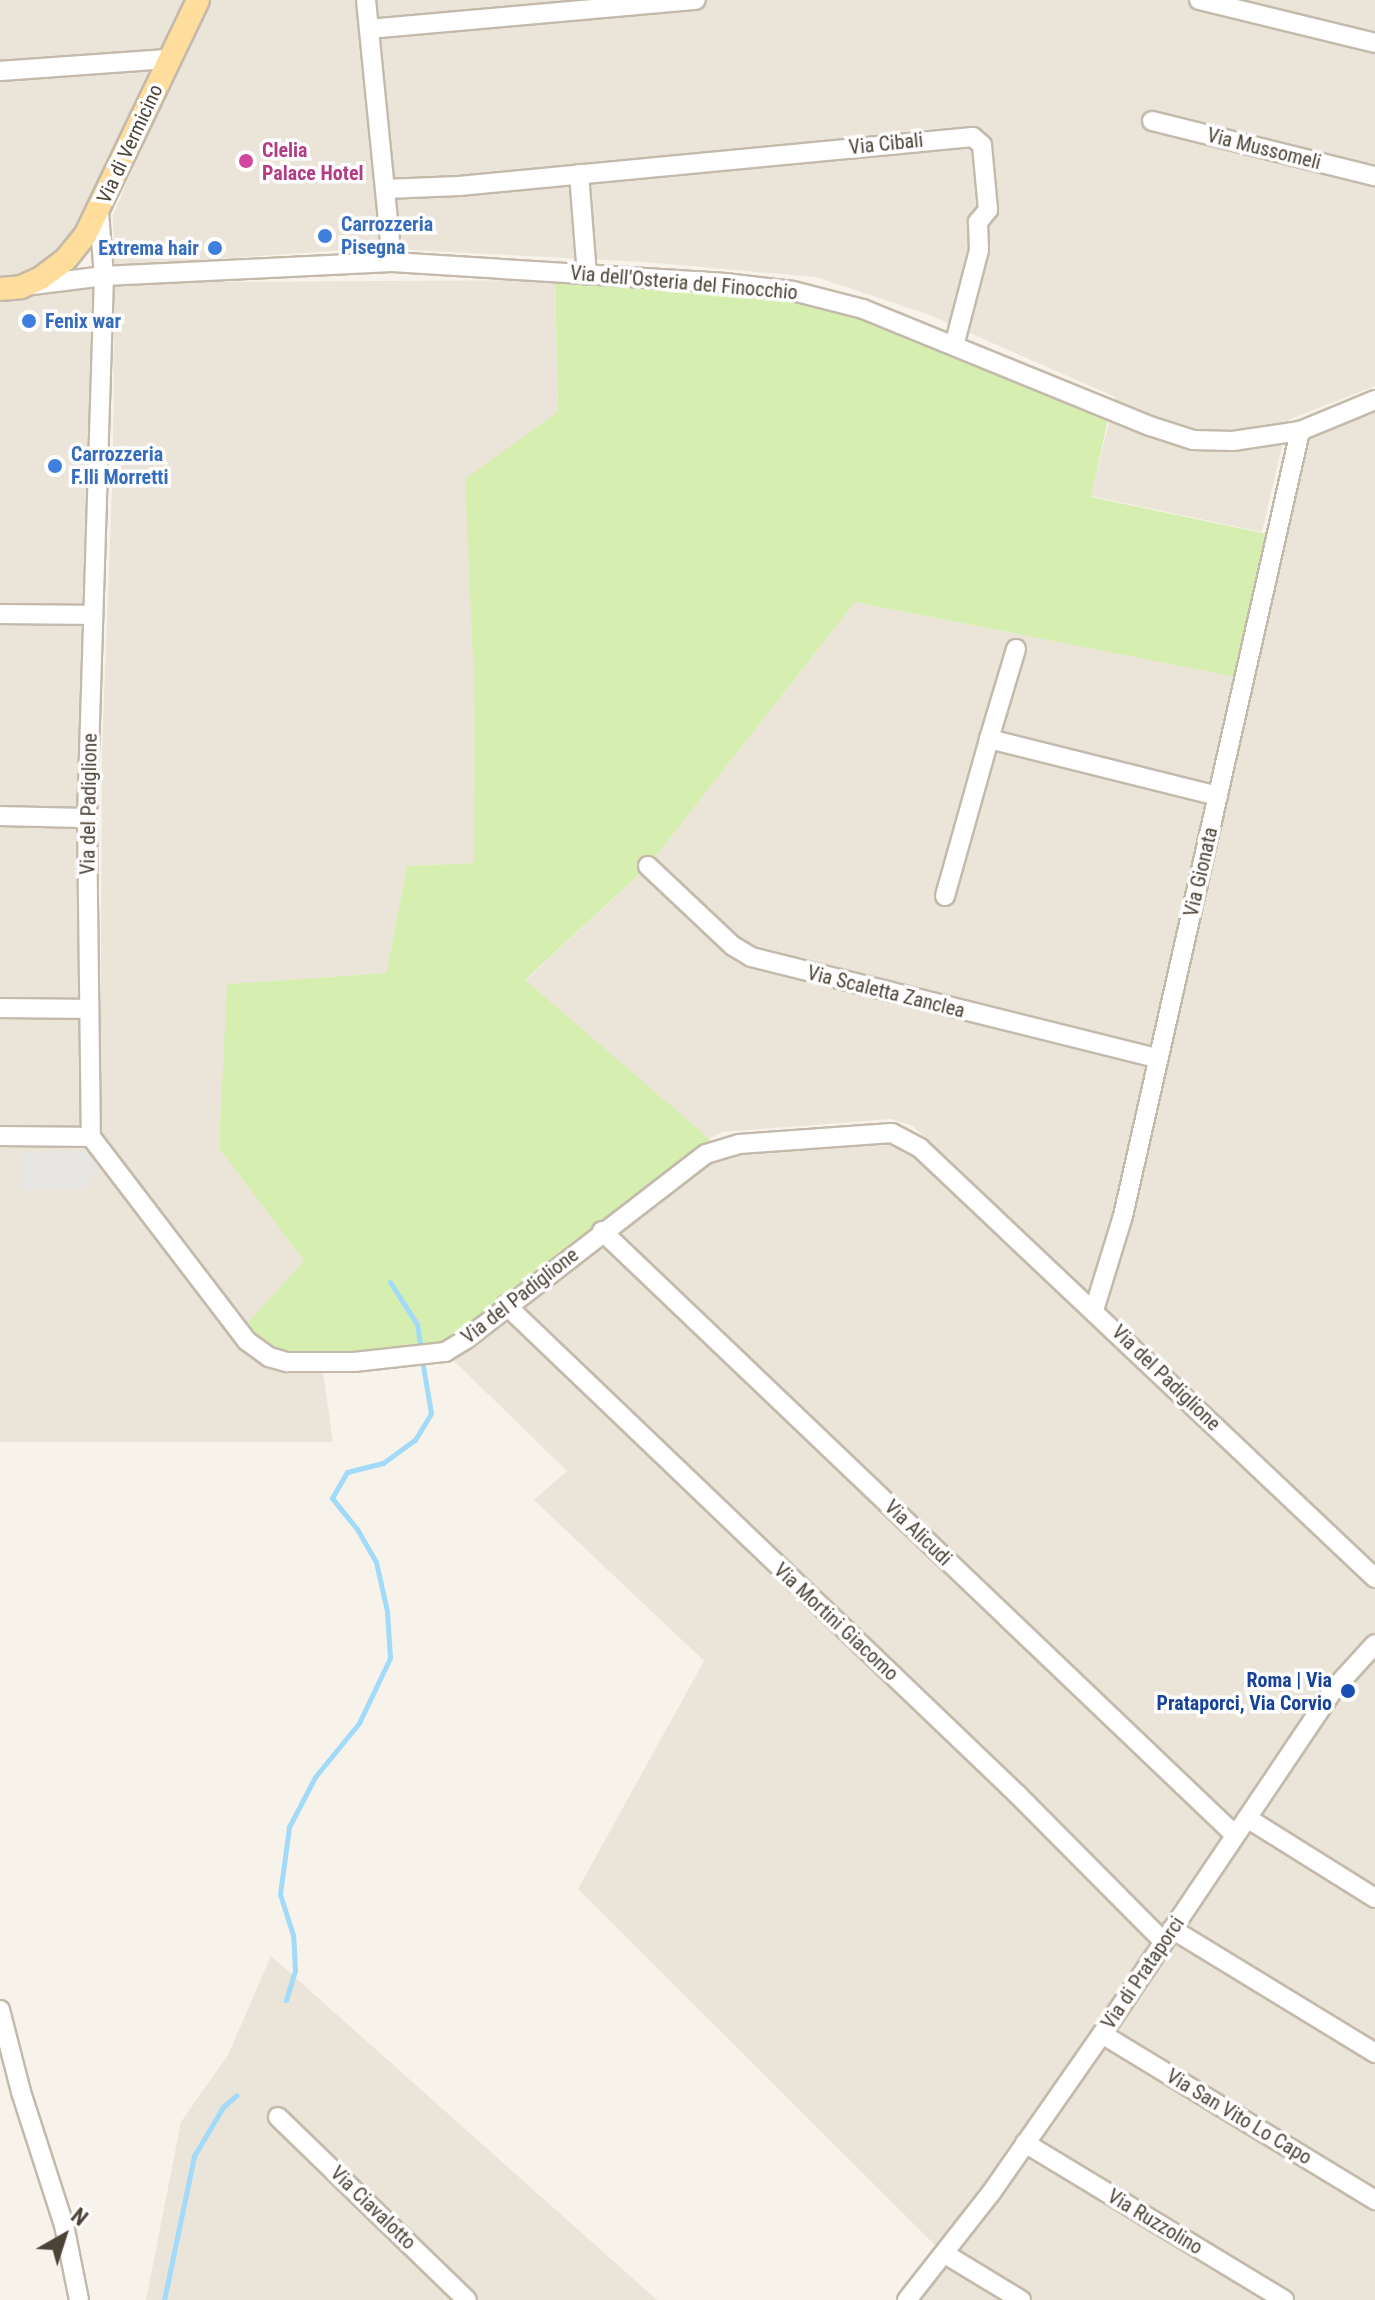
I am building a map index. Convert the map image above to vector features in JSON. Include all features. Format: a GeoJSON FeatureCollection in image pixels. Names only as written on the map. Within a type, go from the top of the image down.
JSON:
{"type":"FeatureCollection","features":[{"type":"Feature","properties":{"kind":"main road","name":"Via di Vermicino"},"geometry":{"type":"LineString","coordinates":[[11,288],[41,278],[71,253],[99,213],[198,0]]}},
{"type":"Feature","properties":{"kind":"street"},"geometry":{"type":"LineString","coordinates":[[366,0],[392,262]]}},
{"type":"Feature","properties":{"kind":"street"},"geometry":{"type":"LineString","coordinates":[[369,29],[696,0]]}},
{"type":"Feature","properties":{"kind":"street"},"geometry":{"type":"LineString","coordinates":[[1199,0],[1375,43]]}},
{"type":"Feature","properties":{"kind":"street"},"geometry":{"type":"LineString","coordinates":[[0,71],[169,59]]}},
{"type":"Feature","properties":{"kind":"street","name":"Via Mussomeli"},"geometry":{"type":"LineString","coordinates":[[1152,121],[1375,176]]}},
{"type":"Feature","properties":{"kind":"street","name":"Via Cibali"},"geometry":{"type":"LineString","coordinates":[[385,189],[459,186],[973,137],[982,145],[988,210],[978,222],[979,250],[954,346]]}},
{"type":"Feature","properties":{"kind":"street"},"geometry":{"type":"LineString","coordinates":[[579,174],[587,275]]}},
{"type":"Feature","properties":{"kind":"street","name":"Via del Padiglione"},"geometry":{"type":"LineString","coordinates":[[99,213],[104,276],[87,818],[91,1137],[244,1338],[275,1360],[354,1362],[428,1356],[460,1344],[602,1231],[695,1161],[720,1148],[892,1133],[920,1148],[1375,1578]]}},
{"type":"Feature","properties":{"kind":"street"},"geometry":{"type":"LineString","coordinates":[[71,253],[92,257],[104,276]]}},
{"type":"Feature","properties":{"kind":"street","name":"Via dell'Osteria del Finocchio"},"geometry":{"type":"LineString","coordinates":[[11,288],[104,276],[392,262],[793,291],[863,309],[1186,438],[1223,442],[1300,431],[1375,400]]}},
{"type":"Feature","properties":{"kind":"street","name":"Via Gionata"},"geometry":{"type":"LineString","coordinates":[[1094,1310],[1123,1216],[1156,1058],[1300,431]]}},
{"type":"Feature","properties":{"kind":"street"},"geometry":{"type":"LineString","coordinates":[[0,614],[92,615]]}},
{"type":"Feature","properties":{"kind":"street"},"geometry":{"type":"LineString","coordinates":[[945,896],[1016,649]]}},
{"type":"Feature","properties":{"kind":"street"},"geometry":{"type":"LineString","coordinates":[[989,739],[1218,796]]}},
{"type":"Feature","properties":{"kind":"street"},"geometry":{"type":"LineString","coordinates":[[0,816],[87,818]]}},
{"type":"Feature","properties":{"kind":"street","name":"Via Scaletta Zanclea"},"geometry":{"type":"LineString","coordinates":[[648,866],[728,942],[751,957],[1156,1058]]}},
{"type":"Feature","properties":{"kind":"street"},"geometry":{"type":"LineString","coordinates":[[0,1008],[89,1009]]}},
{"type":"Feature","properties":{"kind":"street"},"geometry":{"type":"LineString","coordinates":[[0,1136],[91,1137]]}},
{"type":"Feature","properties":{"kind":"street","name":"Via Alicudi"},"geometry":{"type":"LineString","coordinates":[[602,1231],[1235,1835]]}},
{"type":"Feature","properties":{"kind":"street","name":"Via Mortini Giacomo"},"geometry":{"type":"LineString","coordinates":[[506,1305],[1009,1787],[1168,1935],[1375,2053]]}},
{"type":"Feature","properties":{"kind":"street","name":"Via di Prataporci"},"geometry":{"type":"LineString","coordinates":[[907,2300],[945,2254],[1102,2034],[1333,1690],[1375,1644]]}},
{"type":"Feature","properties":{"kind":"street"},"geometry":{"type":"LineString","coordinates":[[1247,1818],[1375,1898]]}},
{"type":"Feature","properties":{"kind":"street"},"geometry":{"type":"LineString","coordinates":[[0,2010],[26,2110],[64,2225],[79,2300]]}},
{"type":"Feature","properties":{"kind":"street","name":"Via San Vito Lo Capo"},"geometry":{"type":"LineString","coordinates":[[1102,2034],[1375,2200]]}},
{"type":"Feature","properties":{"kind":"street","name":"Via Ciavalotto"},"geometry":{"type":"LineString","coordinates":[[278,2117],[467,2300]]}},
{"type":"Feature","properties":{"kind":"street","name":"Via Ruzzolino"},"geometry":{"type":"LineString","coordinates":[[1025,2143],[1284,2300]]}},
{"type":"Feature","properties":{"kind":"street"},"geometry":{"type":"LineString","coordinates":[[945,2254],[1021,2300]]}},
{"type":"Feature","properties":{"kind":"shaded area"},"geometry":{"type":"Polygon","coordinates":[[[0,0],[188,0],[84,221],[46,264],[0,280],[0,0]]]}},
{"type":"Feature","properties":{"kind":"shaded area"},"geometry":{"type":"Polygon","coordinates":[[[211,0],[1375,0],[1375,386],[1288,420],[1262,532],[1091,496],[1115,397],[927,314],[816,277],[644,262],[373,248],[114,266],[113,215],[179,61],[211,0]]]}},
{"type":"Feature","properties":{"kind":"shaded area"},"geometry":{"type":"Polygon","coordinates":[[[555,280],[558,412],[474,681],[473,863],[407,866],[386,973],[228,984],[219,1148],[304,1261],[247,1324],[100,1131],[102,750],[113,462],[114,286],[191,282],[555,280]]]}},
{"type":"Feature","properties":{"kind":"shaded area"},"geometry":{"type":"Polygon","coordinates":[[[97,281],[83,1129],[0,1129],[0,294],[97,281]]]}},
{"type":"Feature","properties":{"kind":"shaded area"},"geometry":{"type":"Polygon","coordinates":[[[1375,400],[1375,2300],[907,2300],[944,2254],[578,1889],[704,1661],[534,1500],[567,1471],[445,1352],[706,1154],[892,1133],[1093,1309],[1300,431],[1375,400]]]}},
{"type":"Feature","properties":{"kind":"shaded area"},"geometry":{"type":"Polygon","coordinates":[[[855,602],[1233,676],[1120,1185],[1089,1292],[913,1126],[891,1119],[722,1132],[709,1139],[525,981],[648,866],[855,602]]]}},
{"type":"Feature","properties":{"kind":"shaded area"},"geometry":{"type":"Polygon","coordinates":[[[0,1146],[88,1146],[248,1355],[290,1372],[323,1372],[333,1442],[0,1442],[0,1146]]]}},
{"type":"Feature","properties":{"kind":"shaded area"},"geometry":{"type":"Polygon","coordinates":[[[85,1151],[97,1165],[97,1177],[90,1177],[90,1189],[20,1190],[19,1152],[85,1151]]]}},
{"type":"Feature","properties":{"kind":"shaded area"},"geometry":{"type":"Polygon","coordinates":[[[271,1956],[657,2300],[146,2300],[181,2122],[228,2055],[271,1956]]]}},
{"type":"Feature","properties":{"kind":"green space"},"geometry":{"type":"Polygon","coordinates":[[[555,273],[793,291],[1110,410],[1091,497],[1277,536],[1246,679],[855,602],[648,866],[525,980],[720,1148],[460,1344],[281,1361],[240,1331],[304,1261],[219,1148],[227,984],[386,973],[407,866],[473,863],[474,681],[465,479],[558,412],[555,273]]]}},
{"type":"Feature","properties":{"kind":"waterway"},"geometry":{"type":"LineString","coordinates":[[390,1282],[417,1324],[421,1349]]}},
{"type":"Feature","properties":{"kind":"waterway"},"geometry":{"type":"LineString","coordinates":[[286,2000],[295,1970],[293,1935],[280,1894],[289,1827],[315,1777],[359,1723],[390,1658],[387,1611],[376,1562],[357,1529],[332,1498],[347,1472],[383,1463],[415,1440],[431,1413],[423,1366]]}},
{"type":"Feature","properties":{"kind":"waterway"},"geometry":{"type":"LineString","coordinates":[[164,2300],[194,2156],[223,2107],[237,2095]]}},
{"type":"Feature","properties":{"kind":"place","name":"Clelia Palace Hotel"},"geometry":{"type":"Point","coordinates":[246,161]}},
{"type":"Feature","properties":{"kind":"place","name":"Carrozzeria Pisegna"},"geometry":{"type":"Point","coordinates":[325,236]}},
{"type":"Feature","properties":{"kind":"place","name":"Extrema hair"},"geometry":{"type":"Point","coordinates":[215,248]}},
{"type":"Feature","properties":{"kind":"place","name":"Fenix war"},"geometry":{"type":"Point","coordinates":[29,321]}},
{"type":"Feature","properties":{"kind":"place","name":"Carrozzeria F.lli Morretti"},"geometry":{"type":"Point","coordinates":[55,466]}},
{"type":"Feature","properties":{"kind":"place","name":"Roma | Via Prataporci, Via Corvio"},"geometry":{"type":"Point","coordinates":[1348,1691]}}]}
